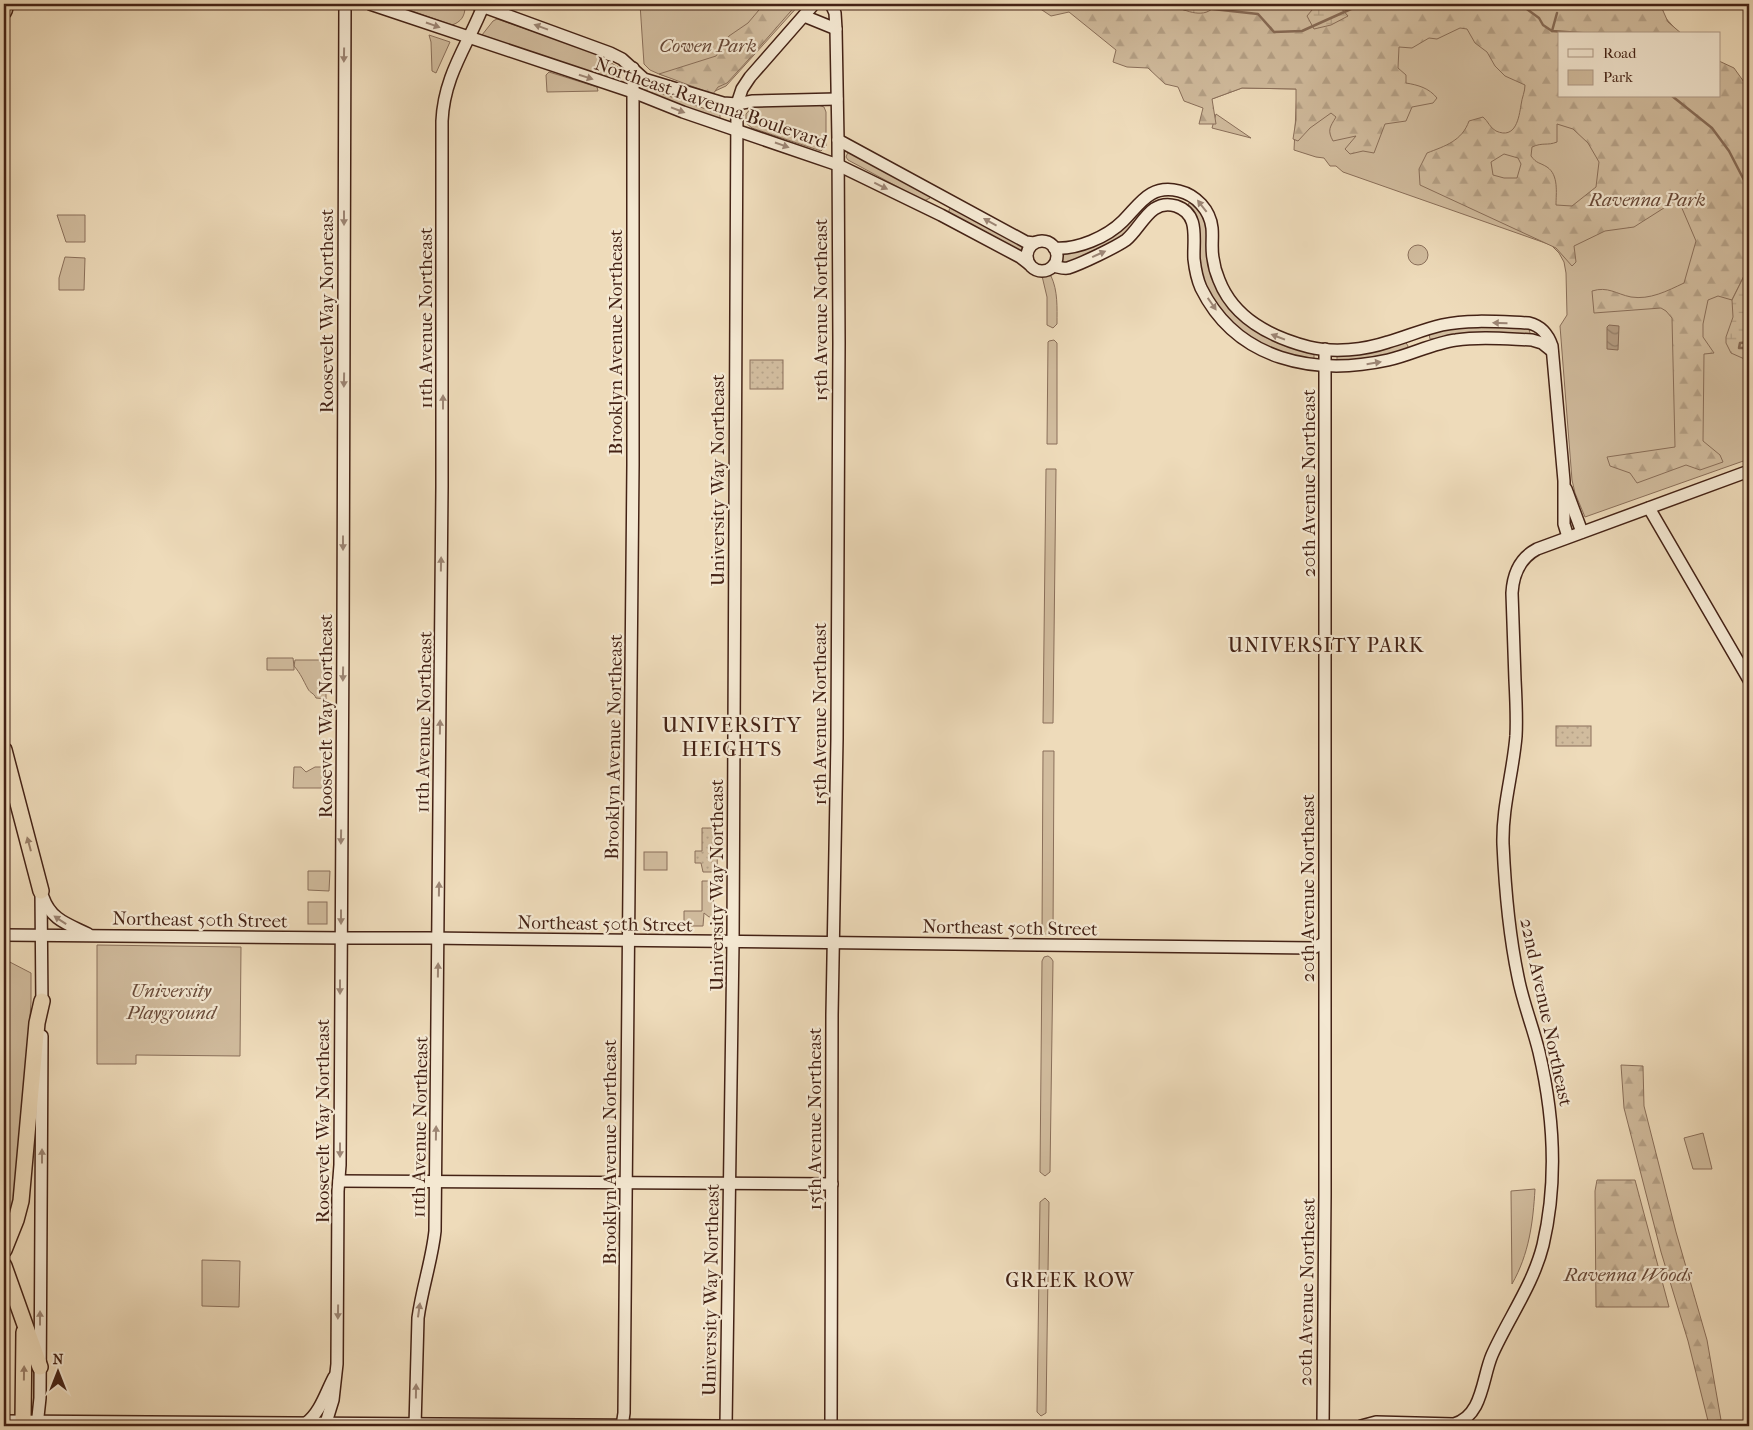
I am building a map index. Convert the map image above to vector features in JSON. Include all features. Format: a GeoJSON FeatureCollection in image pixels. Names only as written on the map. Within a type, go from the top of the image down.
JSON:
{"type":"FeatureCollection","features":[{"type":"Feature","properties":{"kind":"highway"},"geometry":{"type":"LineString","coordinates":[[4,11],[6,4]]}},
{"type":"Feature","properties":{"kind":"highway"},"geometry":{"type":"LineString","coordinates":[[4,750],[41,891]]}},
{"type":"Feature","properties":{"kind":"highway"},"geometry":{"type":"LineString","coordinates":[[4,1250],[16,1220],[21,1201],[37,1023],[42,1001]]}},
{"type":"Feature","properties":{"kind":"highway"},"geometry":{"type":"LineString","coordinates":[[4,1266],[40,1367]]}},
{"type":"Feature","properties":{"kind":"highway"},"geometry":{"type":"LineString","coordinates":[[22,1320],[30,1424]]}},
{"type":"Feature","properties":{"kind":"main road","name":"Roosevelt Way Northeast"},"geometry":{"type":"LineString","coordinates":[[326,1425],[333,1400],[337,1371],[343,646],[345,4]]}},
{"type":"Feature","properties":{"kind":"main road","name":"Northeast Ravenna Boulevard"},"geometry":{"type":"LineString","coordinates":[[370,4],[632,92],[838,165],[941,215],[1020,257],[1029,264]]}},
{"type":"Feature","properties":{"kind":"main road"},"geometry":{"type":"LineString","coordinates":[[737,104],[742,89],[750,77],[814,4]]}},
{"type":"Feature","properties":{"kind":"main road","name":"15th Avenue Northeast"},"geometry":{"type":"LineString","coordinates":[[831,4],[835,13],[836,29],[838,140],[837,747],[833,943],[831,1426]]}},
{"type":"Feature","properties":{"kind":"main road","name":"Northeast Ravenna Boulevard"},"geometry":{"type":"LineString","coordinates":[[481,5],[610,53],[622,59],[641,77],[714,101],[737,104],[753,101],[837,100]]}},
{"type":"Feature","properties":{"kind":"main road","name":"11th Avenue Northeast"},"geometry":{"type":"LineString","coordinates":[[415,1425],[417,1329],[420,1303],[434,1247],[435,1231],[442,442],[442,121],[444,96],[447,87],[456,63],[476,24],[481,5]]}},
{"type":"Feature","properties":{"kind":"main road"},"geometry":{"type":"LineString","coordinates":[[804,16],[836,29]]}},
{"type":"Feature","properties":{"kind":"main road","name":"Brooklyn Avenue Northeast"},"geometry":{"type":"LineString","coordinates":[[622,1426],[624,1413],[633,466],[633,68]]}},
{"type":"Feature","properties":{"kind":"main road","name":"University Way Northeast"},"geometry":{"type":"LineString","coordinates":[[726,1426],[733,942],[737,104]]}},
{"type":"Feature","properties":{"kind":"main road","name":"Northeast Ravenna Boulevard"},"geometry":{"type":"LineString","coordinates":[[838,140],[1026,242],[1034,243]]}},
{"type":"Feature","properties":{"kind":"main road"},"geometry":{"type":"LineString","coordinates":[[1054,248],[1072,246],[1113,229],[1148,195],[1158,191],[1179,191],[1198,200],[1210,217],[1212,227],[1212,258],[1225,293],[1240,313],[1249,321],[1271,334],[1311,348],[1340,350],[1373,346],[1440,325],[1460,322],[1529,323],[1534,325],[1548,335],[1552,351],[1564,481],[1564,524],[1568,537]]}},
{"type":"Feature","properties":{"kind":"main road"},"geometry":{"type":"LineString","coordinates":[[1053,266],[1064,272],[1126,239],[1153,209],[1168,205],[1176,206],[1183,210],[1193,222],[1195,229],[1194,260],[1198,280],[1210,302],[1227,323],[1251,343],[1272,354],[1294,362],[1326,367],[1358,365],[1389,360],[1458,339],[1532,340],[1542,343],[1552,351]]}},
{"type":"Feature","properties":{"kind":"main road"},"geometry":{"type":"LineString","coordinates":[[1047,242],[1054,248],[1057,255],[1053,266],[1041,272],[1032,268],[1027,258],[1027,252],[1034,243],[1047,242]]}},
{"type":"Feature","properties":{"kind":"main road","name":"20th Avenue Northeast"},"geometry":{"type":"LineString","coordinates":[[1323,1426],[1325,349]]}},
{"type":"Feature","properties":{"kind":"main road","name":"22nd Avenue Northeast"},"geometry":{"type":"LineString","coordinates":[[1361,1426],[1376,1422],[1449,1424],[1467,1418],[1474,1411],[1492,1355],[1536,1268],[1548,1221],[1553,1158],[1548,1096],[1538,1050],[1518,979],[1508,916],[1503,845],[1503,817],[1516,737],[1513,584],[1520,564],[1527,555],[1537,549],[1749,471]]}},
{"type":"Feature","properties":{"kind":"main road"},"geometry":{"type":"LineString","coordinates":[[1564,481],[1582,532]]}},
{"type":"Feature","properties":{"kind":"main road"},"geometry":{"type":"LineString","coordinates":[[1649,508],[1749,680]]}},
{"type":"Feature","properties":{"kind":"main road"},"geometry":{"type":"LineString","coordinates":[[30,1424],[40,1398],[41,891]]}},
{"type":"Feature","properties":{"kind":"main road"},"geometry":{"type":"LineString","coordinates":[[41,891],[46,906],[54,915],[61,921],[92,935]]}},
{"type":"Feature","properties":{"kind":"main road","name":"Northeast 50th Street"},"geometry":{"type":"LineString","coordinates":[[4,935],[1313,948],[1324,943]]}},
{"type":"Feature","properties":{"kind":"main road"},"geometry":{"type":"LineString","coordinates":[[339,1181],[832,1184]]}},
{"type":"Feature","properties":{"kind":"main road"},"geometry":{"type":"LineString","coordinates":[[306,1423],[317,1411],[337,1371]]}},
{"type":"Feature","properties":{"kind":"main road"},"geometry":{"type":"LineString","coordinates":[[4,1421],[30,1424],[306,1423],[326,1425],[722,1426]]}},
{"type":"Feature","properties":{"kind":"green space"},"geometry":{"type":"Polygon","coordinates":[[[392,4],[455,4],[465,7],[465,10],[460,20],[452,25],[392,4]]]}},
{"type":"Feature","properties":{"kind":"green space","name":"Cowen Park"},"geometry":{"type":"Polygon","coordinates":[[[640,4],[800,4],[726,86],[715,91],[659,74],[650,70],[644,64],[640,4]]]}},
{"type":"Feature","properties":{"kind":"green space"},"geometry":{"type":"Polygon","coordinates":[[[764,4],[797,4],[727,83],[718,87],[713,94],[659,74],[716,56],[729,36],[748,23],[764,4]]]}},
{"type":"Feature","properties":{"kind":"green space","name":"Ravenna Park"},"geometry":{"type":"Polygon","coordinates":[[[1033,4],[1171,4],[1184,10],[1213,8],[1213,4],[1317,4],[1348,16],[1337,4],[1660,4],[1668,22],[1680,32],[1558,32],[1558,98],[1720,98],[1720,61],[1734,68],[1749,89],[1749,266],[1732,300],[1718,296],[1708,300],[1703,324],[1703,337],[1714,353],[1704,354],[1703,441],[1720,455],[1723,462],[1700,470],[1686,465],[1637,483],[1630,473],[1610,466],[1607,457],[1675,447],[1672,318],[1661,308],[1594,313],[1592,291],[1603,289],[1638,298],[1658,294],[1684,283],[1696,241],[1678,199],[1634,227],[1605,231],[1574,246],[1576,262],[1572,266],[1556,248],[1420,185],[1419,169],[1427,153],[1452,142],[1462,133],[1469,121],[1483,117],[1494,130],[1503,133],[1512,130],[1517,121],[1525,85],[1505,76],[1495,66],[1487,52],[1475,43],[1467,29],[1460,28],[1437,39],[1429,38],[1412,48],[1399,47],[1398,68],[1406,75],[1406,83],[1423,88],[1437,98],[1433,103],[1412,107],[1406,121],[1385,124],[1374,153],[1363,151],[1350,154],[1345,149],[1356,136],[1333,141],[1330,129],[1336,117],[1331,113],[1310,128],[1298,141],[1293,139],[1296,120],[1296,89],[1242,88],[1212,99],[1216,124],[1199,124],[1203,108],[1184,101],[1178,87],[1165,84],[1148,68],[1127,67],[1113,62],[1116,50],[1069,12],[1051,16],[1033,4]],[[1557,124],[1557,142],[1532,147],[1531,156],[1551,170],[1555,179],[1556,205],[1572,206],[1596,187],[1599,162],[1588,143],[1573,129],[1557,124]],[[1504,154],[1491,162],[1493,175],[1504,178],[1517,178],[1521,164],[1518,158],[1504,154]]]}},
{"type":"Feature","properties":{"kind":"green space","name":"Ravenna Park"},"geometry":{"type":"Polygon","coordinates":[[[1079,4],[1653,4],[1678,32],[1558,32],[1558,98],[1720,96],[1749,111],[1749,459],[1585,517],[1572,480],[1560,326],[1567,315],[1566,273],[1564,262],[1559,253],[1551,245],[1343,172],[1336,166],[1330,166],[1324,158],[1294,150],[1297,89],[1242,88],[1212,99],[1079,4]]]}},
{"type":"Feature","properties":{"kind":"green space"},"geometry":{"type":"Polygon","coordinates":[[[1171,4],[1213,4],[1213,8],[1203,13],[1198,13],[1187,11],[1171,4]]]}},
{"type":"Feature","properties":{"kind":"green space"},"geometry":{"type":"Polygon","coordinates":[[[1317,4],[1337,4],[1348,16],[1331,25],[1314,29],[1307,16],[1317,4]]]}},
{"type":"Feature","properties":{"kind":"green space"},"geometry":{"type":"Polygon","coordinates":[[[497,19],[596,53],[619,68],[618,82],[482,35],[493,21],[497,19]]]}},
{"type":"Feature","properties":{"kind":"green space"},"geometry":{"type":"Polygon","coordinates":[[[429,35],[450,42],[436,73],[432,71],[429,35]]]}},
{"type":"Feature","properties":{"kind":"green space"},"geometry":{"type":"Polygon","coordinates":[[[549,72],[597,87],[598,91],[547,92],[546,75],[549,72]]]}},
{"type":"Feature","properties":{"kind":"green space"},"geometry":{"type":"Polygon","coordinates":[[[643,88],[720,114],[720,119],[643,93],[643,88]]]}},
{"type":"Feature","properties":{"kind":"green space"},"geometry":{"type":"Polygon","coordinates":[[[818,105],[824,107],[826,112],[826,146],[821,151],[752,128],[746,123],[746,114],[752,107],[818,105]]]}},
{"type":"Feature","properties":{"kind":"green space"},"geometry":{"type":"Polygon","coordinates":[[[1216,114],[1251,138],[1212,128],[1216,114]]]}},
{"type":"Feature","properties":{"kind":"green space"},"geometry":{"type":"Polygon","coordinates":[[[848,152],[930,195],[930,198],[924,201],[848,160],[846,157],[848,152]]]}},
{"type":"Feature","properties":{"kind":"green space"},"geometry":{"type":"Polygon","coordinates":[[[1192,202],[1204,215],[1228,304],[1314,353],[1314,359],[1275,352],[1245,334],[1232,323],[1213,300],[1202,278],[1187,207],[1192,202]]]}},
{"type":"Feature","properties":{"kind":"green space"},"geometry":{"type":"Polygon","coordinates":[[[951,207],[1026,245],[1021,254],[949,214],[951,207]]]}},
{"type":"Feature","properties":{"kind":"green space"},"geometry":{"type":"Polygon","coordinates":[[[1137,211],[1142,215],[1121,238],[1068,263],[1061,264],[1057,253],[1067,252],[1137,211]]]}},
{"type":"Feature","properties":{"kind":"green space"},"geometry":{"type":"Polygon","coordinates":[[[57,215],[85,215],[85,242],[66,242],[57,215]]]}},
{"type":"Feature","properties":{"kind":"green space"},"geometry":{"type":"Polygon","coordinates":[[[1418,245],[1425,248],[1428,255],[1425,262],[1418,265],[1411,262],[1408,255],[1411,248],[1418,245]]]}},
{"type":"Feature","properties":{"kind":"green space"},"geometry":{"type":"Polygon","coordinates":[[[65,257],[85,258],[84,290],[59,290],[59,278],[65,257]]]}},
{"type":"Feature","properties":{"kind":"green space"},"geometry":{"type":"Polygon","coordinates":[[[1749,266],[1749,361],[1731,353],[1726,343],[1726,337],[1733,317],[1732,300],[1749,266]]]}},
{"type":"Feature","properties":{"kind":"green space"},"geometry":{"type":"Polygon","coordinates":[[[1042,276],[1051,276],[1056,293],[1057,324],[1053,328],[1047,325],[1047,297],[1042,276]]]}},
{"type":"Feature","properties":{"kind":"green space"},"geometry":{"type":"Polygon","coordinates":[[[1448,327],[1525,327],[1529,329],[1530,333],[1529,335],[1430,339],[1429,334],[1448,327]]]}},
{"type":"Feature","properties":{"kind":"green space"},"geometry":{"type":"Polygon","coordinates":[[[1054,340],[1057,343],[1057,444],[1047,444],[1048,342],[1054,340]]]}},
{"type":"Feature","properties":{"kind":"green space"},"geometry":{"type":"Polygon","coordinates":[[[1405,341],[1408,346],[1407,349],[1389,355],[1365,359],[1337,360],[1337,355],[1405,341]]]}},
{"type":"Feature","properties":{"kind":"green space"},"geometry":{"type":"Polygon","coordinates":[[[750,360],[783,360],[783,389],[750,389],[750,360]]]}},
{"type":"Feature","properties":{"kind":"green space"},"geometry":{"type":"Polygon","coordinates":[[[1046,469],[1056,469],[1053,723],[1043,723],[1046,469]]]}},
{"type":"Feature","properties":{"kind":"green space"},"geometry":{"type":"Polygon","coordinates":[[[267,658],[293,658],[294,670],[267,670],[267,658]]]}},
{"type":"Feature","properties":{"kind":"green space"},"geometry":{"type":"Polygon","coordinates":[[[295,660],[326,660],[326,699],[316,698],[294,666],[295,660]]]}},
{"type":"Feature","properties":{"kind":"green space"},"geometry":{"type":"Polygon","coordinates":[[[1556,726],[1591,726],[1591,746],[1556,746],[1556,726]]]}},
{"type":"Feature","properties":{"kind":"green space"},"geometry":{"type":"Polygon","coordinates":[[[1043,751],[1054,751],[1053,934],[1042,934],[1043,751]]]}},
{"type":"Feature","properties":{"kind":"green space"},"geometry":{"type":"Polygon","coordinates":[[[294,767],[301,767],[306,772],[315,767],[329,767],[327,788],[293,788],[294,767]]]}},
{"type":"Feature","properties":{"kind":"green space"},"geometry":{"type":"Polygon","coordinates":[[[702,828],[718,828],[717,872],[703,872],[701,863],[695,863],[695,851],[702,851],[702,828]]]}},
{"type":"Feature","properties":{"kind":"green space"},"geometry":{"type":"Polygon","coordinates":[[[644,852],[667,852],[667,870],[644,870],[644,852]]]}},
{"type":"Feature","properties":{"kind":"green space"},"geometry":{"type":"Polygon","coordinates":[[[308,871],[330,871],[329,891],[308,890],[308,871]]]}},
{"type":"Feature","properties":{"kind":"green space"},"geometry":{"type":"Polygon","coordinates":[[[702,881],[714,881],[713,890],[717,890],[717,893],[714,893],[713,905],[716,905],[716,911],[713,911],[713,917],[709,917],[704,913],[703,926],[684,926],[684,911],[702,911],[702,881]]]}},
{"type":"Feature","properties":{"kind":"green space"},"geometry":{"type":"Polygon","coordinates":[[[308,902],[327,902],[327,924],[308,924],[308,902]]]}},
{"type":"Feature","properties":{"kind":"green space","name":"University Playground"},"geometry":{"type":"Polygon","coordinates":[[[97,945],[241,947],[240,1056],[136,1055],[136,1064],[97,1064],[97,945]]]}},
{"type":"Feature","properties":{"kind":"green space"},"geometry":{"type":"Polygon","coordinates":[[[1048,956],[1053,961],[1050,1172],[1045,1176],[1040,1172],[1042,961],[1044,957],[1048,956]]]}},
{"type":"Feature","properties":{"kind":"green space"},"geometry":{"type":"Polygon","coordinates":[[[4,959],[31,973],[31,1003],[16,1201],[4,1238],[4,959]]]}},
{"type":"Feature","properties":{"kind":"green space"},"geometry":{"type":"Polygon","coordinates":[[[1621,1065],[1643,1066],[1644,1106],[1676,1232],[1707,1340],[1721,1420],[1708,1421],[1688,1341],[1661,1252],[1624,1108],[1621,1065]]]}},
{"type":"Feature","properties":{"kind":"green space"},"geometry":{"type":"Polygon","coordinates":[[[1703,1133],[1712,1169],[1693,1169],[1684,1138],[1703,1133]]]}},
{"type":"Feature","properties":{"kind":"green space","name":"Ravenna Woods"},"geometry":{"type":"Polygon","coordinates":[[[1597,1180],[1635,1180],[1669,1307],[1596,1307],[1595,1191],[1597,1180]]]}},
{"type":"Feature","properties":{"kind":"green space"},"geometry":{"type":"Polygon","coordinates":[[[1535,1189],[1529,1238],[1518,1273],[1512,1284],[1511,1191],[1535,1189]]]}},
{"type":"Feature","properties":{"kind":"green space"},"geometry":{"type":"Polygon","coordinates":[[[1045,1198],[1049,1202],[1046,1413],[1041,1416],[1037,1412],[1040,1202],[1045,1198]]]}},
{"type":"Feature","properties":{"kind":"green space"},"geometry":{"type":"Polygon","coordinates":[[[202,1260],[240,1261],[239,1307],[202,1306],[202,1260]]]}},
{"type":"Feature","properties":{"kind":"water"},"geometry":{"type":"Polygon","coordinates":[[[1609,325],[1619,326],[1618,350],[1607,349],[1607,327],[1609,325]]]}},
{"type":"Feature","properties":{"kind":"waterway"},"geometry":{"type":"LineString","coordinates":[[1182,4],[1185,6],[1258,14],[1274,32],[1302,31],[1362,4]]}},
{"type":"Feature","properties":{"kind":"waterway"},"geometry":{"type":"LineString","coordinates":[[1520,4],[1539,18],[1543,25],[1552,31],[1566,32]]}},
{"type":"Feature","properties":{"kind":"waterway"},"geometry":{"type":"LineString","coordinates":[[1552,31],[1557,13]]}},
{"type":"Feature","properties":{"kind":"waterway"},"geometry":{"type":"LineString","coordinates":[[1674,98],[1712,128],[1729,151],[1745,182],[1749,219]]}},
{"type":"Feature","properties":{"kind":"waterway"},"geometry":{"type":"LineString","coordinates":[[1749,285],[1745,288],[1746,293],[1749,293]]}},
{"type":"Feature","properties":{"kind":"waterway"},"geometry":{"type":"LineString","coordinates":[[1749,309],[1745,316],[1749,321]]}},
{"type":"Feature","properties":{"kind":"waterway"},"geometry":{"type":"LineString","coordinates":[[1749,342],[1740,343],[1739,348],[1749,348]]}},
{"type":"Feature","properties":{"kind":"district","name":"UNIVERSITY PARK"},"geometry":{"type":"Point","coordinates":[1326,645]}},
{"type":"Feature","properties":{"kind":"district","name":"UNIVERSITY HEIGHTS"},"geometry":{"type":"Point","coordinates":[732,737]}},
{"type":"Feature","properties":{"kind":"district","name":"GREEK ROW"},"geometry":{"type":"Point","coordinates":[1070,1280]}}]}
